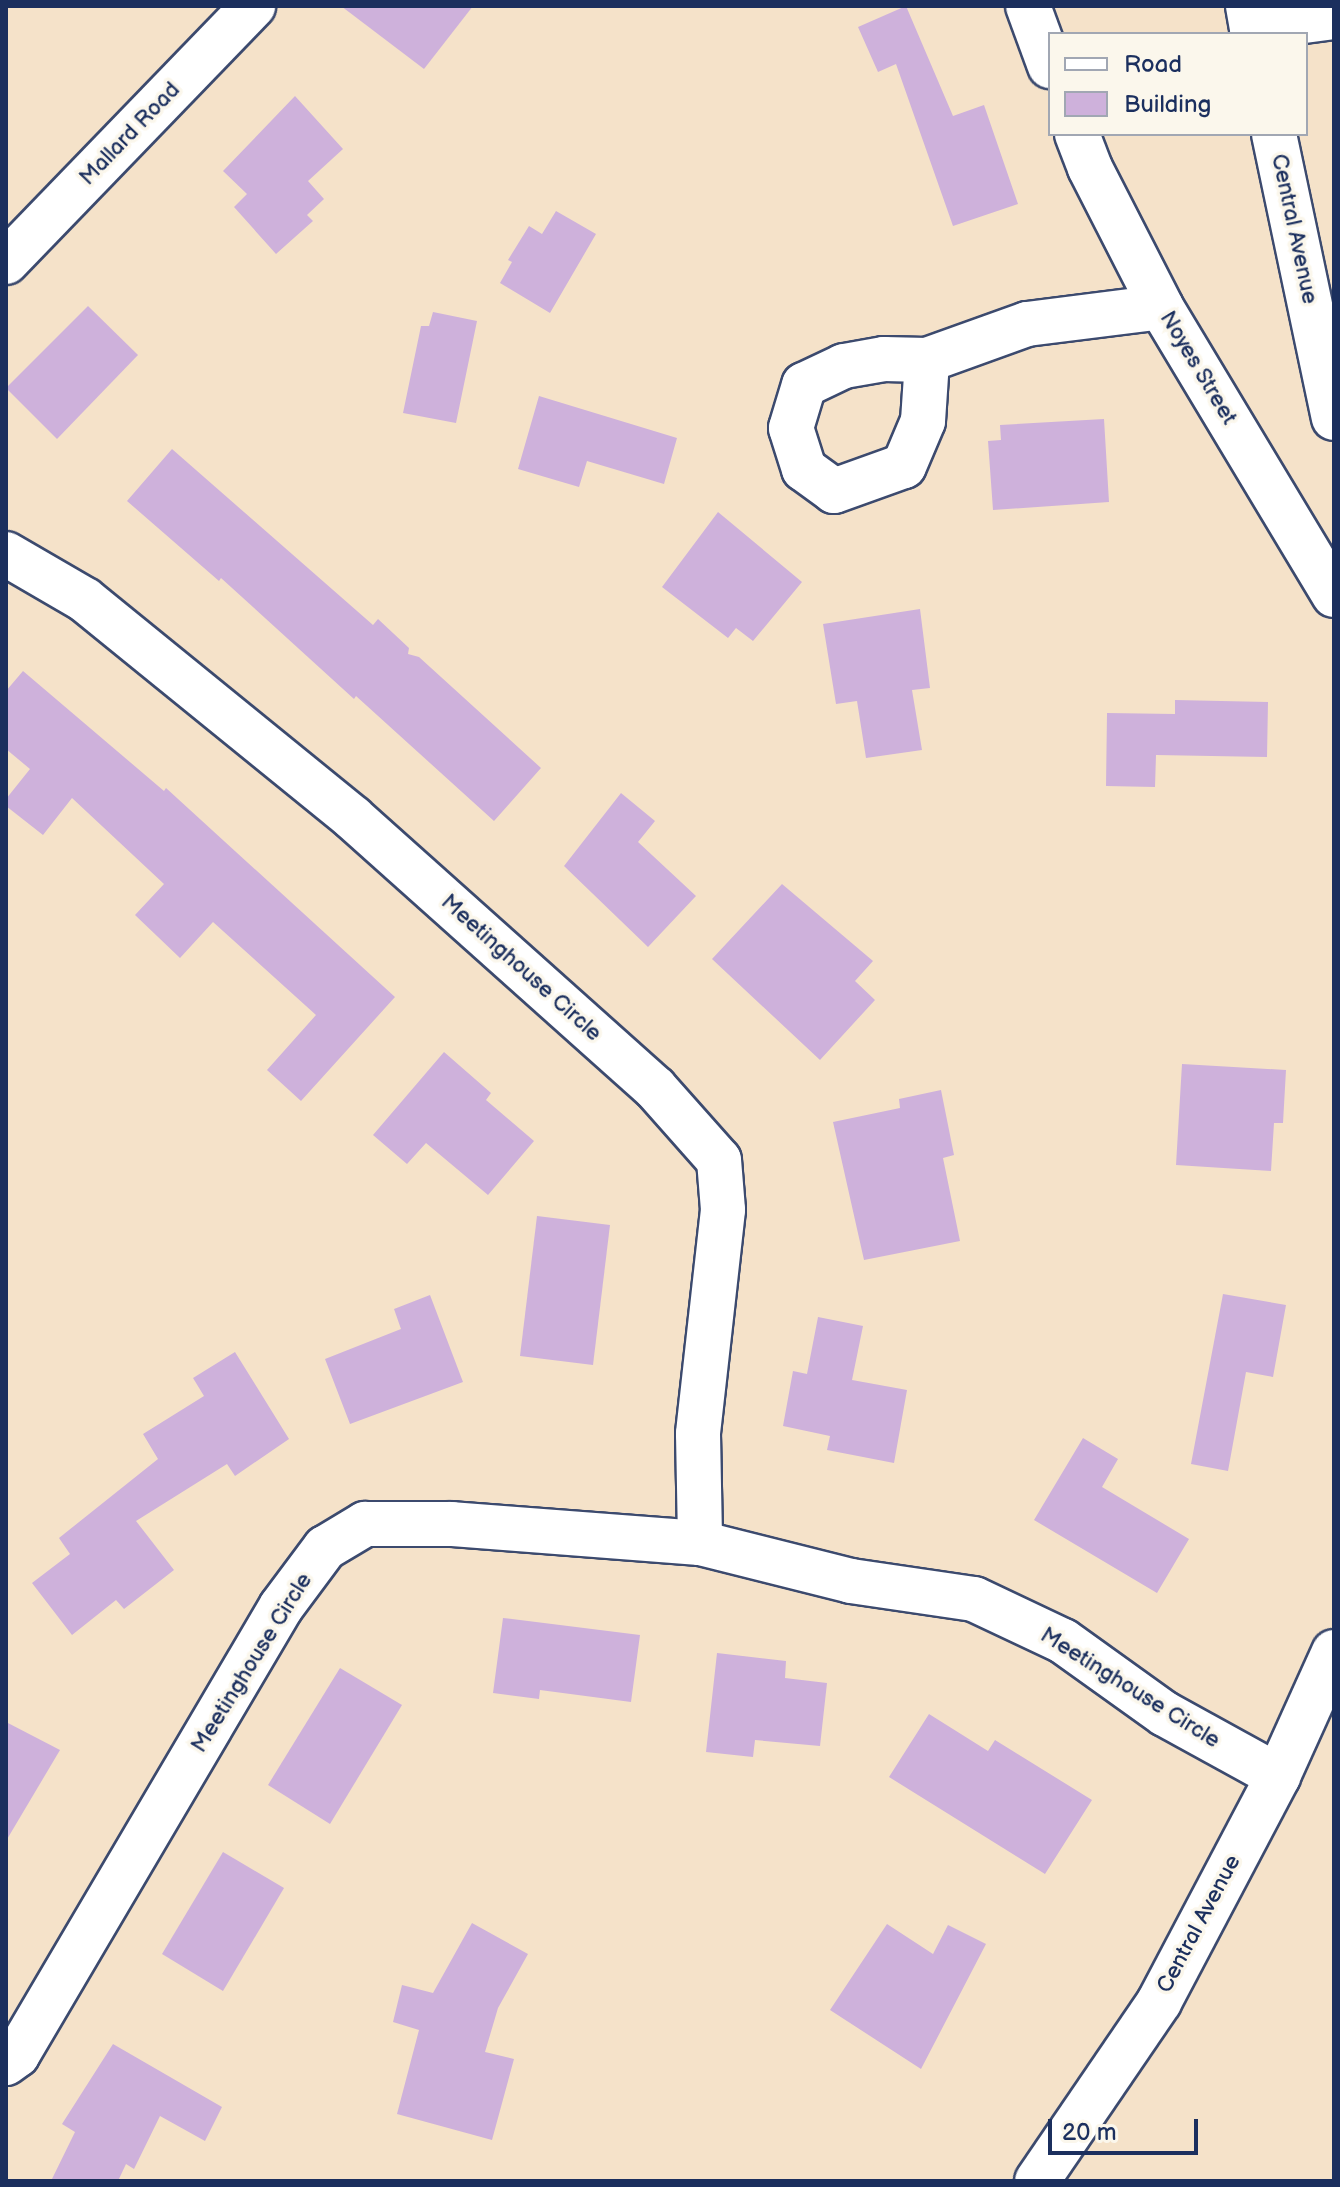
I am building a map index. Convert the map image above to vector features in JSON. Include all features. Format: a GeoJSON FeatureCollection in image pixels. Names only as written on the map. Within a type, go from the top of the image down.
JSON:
{"type":"FeatureCollection","features":[{"type":"Feature","properties":{"kind":"street","name":"Mallard Road"},"geometry":{"type":"LineString","coordinates":[[6,262],[253,6]]}},
{"type":"Feature","properties":{"kind":"street"},"geometry":{"type":"LineString","coordinates":[[1028,6],[1048,61]]}},
{"type":"Feature","properties":{"kind":"street"},"geometry":{"type":"LineString","coordinates":[[1251,23],[1334,17]]}},
{"type":"Feature","properties":{"kind":"street","name":"Noyes Street"},"geometry":{"type":"LineString","coordinates":[[1078,136],[1090,168],[1161,307],[1334,595]]}},
{"type":"Feature","properties":{"kind":"street","name":"Central Avenue"},"geometry":{"type":"LineString","coordinates":[[1274,136],[1334,418]]}},
{"type":"Feature","properties":{"kind":"street"},"geometry":{"type":"LineString","coordinates":[[927,360],[1027,324],[1161,307]]}},
{"type":"Feature","properties":{"kind":"street","name":"Meetinghouse Circle"},"geometry":{"type":"LineString","coordinates":[[6,554],[85,600],[353,818],[655,1088],[719,1160],[723,1210],[698,1434],[700,1543]]}},
{"type":"Feature","properties":{"kind":"street","name":"Meetinghouse Circle"},"geometry":{"type":"LineString","coordinates":[[6,2063],[17,2055],[281,1607],[325,1548],[365,1524],[452,1524],[700,1543],[851,1581],[974,1599],[1063,1641],[1165,1714],[1278,1776]]}},
{"type":"Feature","properties":{"kind":"street","name":"Central Avenue"},"geometry":{"type":"LineString","coordinates":[[1037,2181],[1159,2002],[1278,1776],[1334,1652]]}},
{"type":"Feature","properties":{"kind":"building"},"geometry":{"type":"Polygon","coordinates":[[[341,6],[473,6],[424,69],[341,6]]]}},
{"type":"Feature","properties":{"kind":"building"},"geometry":{"type":"Polygon","coordinates":[[[906,6],[953,116],[984,105],[1018,204],[953,226],[896,64],[878,72],[858,27],[906,6]]]}},
{"type":"Feature","properties":{"kind":"building"},"geometry":{"type":"Polygon","coordinates":[[[295,96],[343,149],[308,181],[324,199],[307,215],[313,221],[276,254],[234,207],[247,194],[223,171],[295,96]]]}},
{"type":"Feature","properties":{"kind":"building"},"geometry":{"type":"Polygon","coordinates":[[[556,211],[596,234],[550,313],[500,283],[512,262],[508,260],[529,226],[542,234],[556,211]]]}},
{"type":"Feature","properties":{"kind":"building"},"geometry":{"type":"Polygon","coordinates":[[[88,306],[138,355],[57,439],[6,388],[88,306]]]}},
{"type":"Feature","properties":{"kind":"building"},"geometry":{"type":"Polygon","coordinates":[[[433,312],[477,321],[456,423],[403,413],[421,326],[429,326],[433,312]]]}},
{"type":"Feature","properties":{"kind":"building"},"geometry":{"type":"Polygon","coordinates":[[[539,396],[677,438],[664,484],[587,461],[579,487],[518,469],[539,396]]]}},
{"type":"Feature","properties":{"kind":"building"},"geometry":{"type":"Polygon","coordinates":[[[1104,419],[1109,502],[993,510],[988,441],[1001,440],[1000,425],[1104,419]]]}},
{"type":"Feature","properties":{"kind":"building"},"geometry":{"type":"Polygon","coordinates":[[[172,449],[373,625],[378,619],[409,648],[408,654],[419,657],[541,768],[494,821],[221,578],[219,581],[127,501],[172,449]]]}},
{"type":"Feature","properties":{"kind":"building"},"geometry":{"type":"Polygon","coordinates":[[[718,512],[802,582],[753,641],[736,628],[728,638],[662,587],[718,512]]]}},
{"type":"Feature","properties":{"kind":"building"},"geometry":{"type":"Polygon","coordinates":[[[920,609],[930,688],[912,690],[922,750],[866,758],[857,701],[836,704],[823,624],[920,609]]]}},
{"type":"Feature","properties":{"kind":"building"},"geometry":{"type":"Polygon","coordinates":[[[23,671],[164,791],[166,788],[395,997],[301,1101],[267,1070],[316,1015],[213,922],[180,958],[135,915],[164,884],[72,798],[43,835],[6,806],[6,799],[30,769],[6,749],[6,691],[23,671]]]}},
{"type":"Feature","properties":{"kind":"building"},"geometry":{"type":"Polygon","coordinates":[[[1175,700],[1268,702],[1267,757],[1156,755],[1155,787],[1106,786],[1107,713],[1175,714],[1175,700]]]}},
{"type":"Feature","properties":{"kind":"building"},"geometry":{"type":"Polygon","coordinates":[[[621,793],[655,821],[638,842],[696,896],[648,947],[564,866],[621,793]]]}},
{"type":"Feature","properties":{"kind":"building"},"geometry":{"type":"Polygon","coordinates":[[[782,884],[873,961],[855,981],[875,1000],[820,1060],[712,959],[782,884]]]}},
{"type":"Feature","properties":{"kind":"building"},"geometry":{"type":"Polygon","coordinates":[[[444,1052],[491,1093],[486,1100],[534,1141],[488,1195],[426,1143],[407,1164],[373,1135],[444,1052]]]}},
{"type":"Feature","properties":{"kind":"building"},"geometry":{"type":"Polygon","coordinates":[[[1182,1064],[1286,1070],[1283,1123],[1274,1123],[1271,1171],[1176,1165],[1182,1064]]]}},
{"type":"Feature","properties":{"kind":"building"},"geometry":{"type":"Polygon","coordinates":[[[941,1090],[954,1155],[943,1158],[960,1241],[864,1260],[833,1122],[900,1108],[899,1099],[941,1090]]]}},
{"type":"Feature","properties":{"kind":"building"},"geometry":{"type":"Polygon","coordinates":[[[537,1216],[610,1225],[593,1365],[520,1356],[537,1216]]]}},
{"type":"Feature","properties":{"kind":"building"},"geometry":{"type":"Polygon","coordinates":[[[1223,1294],[1286,1305],[1273,1377],[1246,1372],[1228,1471],[1191,1464],[1223,1294]]]}},
{"type":"Feature","properties":{"kind":"building"},"geometry":{"type":"Polygon","coordinates":[[[430,1295],[463,1382],[350,1424],[325,1359],[401,1329],[394,1309],[430,1295]]]}},
{"type":"Feature","properties":{"kind":"building"},"geometry":{"type":"Polygon","coordinates":[[[818,1317],[863,1326],[852,1380],[907,1390],[894,1463],[827,1450],[830,1436],[783,1426],[793,1371],[807,1374],[818,1317]]]}},
{"type":"Feature","properties":{"kind":"building"},"geometry":{"type":"Polygon","coordinates":[[[235,1352],[289,1439],[235,1476],[227,1464],[136,1521],[174,1570],[124,1609],[116,1600],[72,1635],[32,1583],[70,1554],[59,1538],[158,1459],[143,1434],[204,1396],[193,1378],[235,1352]]]}},
{"type":"Feature","properties":{"kind":"building"},"geometry":{"type":"Polygon","coordinates":[[[1083,1438],[1118,1459],[1102,1487],[1189,1539],[1157,1593],[1034,1520],[1083,1438]]]}},
{"type":"Feature","properties":{"kind":"building"},"geometry":{"type":"Polygon","coordinates":[[[503,1618],[640,1635],[631,1702],[540,1690],[539,1699],[493,1693],[503,1618]]]}},
{"type":"Feature","properties":{"kind":"building"},"geometry":{"type":"Polygon","coordinates":[[[717,1653],[786,1661],[785,1678],[827,1683],[820,1746],[755,1740],[753,1757],[706,1752],[717,1653]]]}},
{"type":"Feature","properties":{"kind":"building"},"geometry":{"type":"Polygon","coordinates":[[[340,1668],[402,1705],[330,1824],[268,1785],[340,1668]]]}},
{"type":"Feature","properties":{"kind":"building"},"geometry":{"type":"Polygon","coordinates":[[[929,1714],[988,1751],[995,1740],[1092,1800],[1045,1874],[889,1777],[929,1714]]]}},
{"type":"Feature","properties":{"kind":"building"},"geometry":{"type":"Polygon","coordinates":[[[6,1722],[60,1750],[6,1841],[6,1722]]]}},
{"type":"Feature","properties":{"kind":"building"},"geometry":{"type":"Polygon","coordinates":[[[223,1852],[284,1888],[223,1991],[162,1954],[223,1852]]]}},
{"type":"Feature","properties":{"kind":"building"},"geometry":{"type":"Polygon","coordinates":[[[472,1923],[528,1954],[498,2008],[485,2052],[514,2059],[492,2140],[397,2114],[419,2030],[393,2022],[402,1985],[433,1993],[472,1923]]]}},
{"type":"Feature","properties":{"kind":"building"},"geometry":{"type":"Polygon","coordinates":[[[887,1924],[933,1954],[948,1925],[986,1944],[921,2069],[830,2010],[887,1924]]]}},
{"type":"Feature","properties":{"kind":"building"},"geometry":{"type":"Polygon","coordinates":[[[113,2044],[222,2107],[205,2141],[160,2116],[134,2169],[126,2164],[118,2181],[51,2181],[75,2132],[62,2124],[113,2044]]]}}]}
